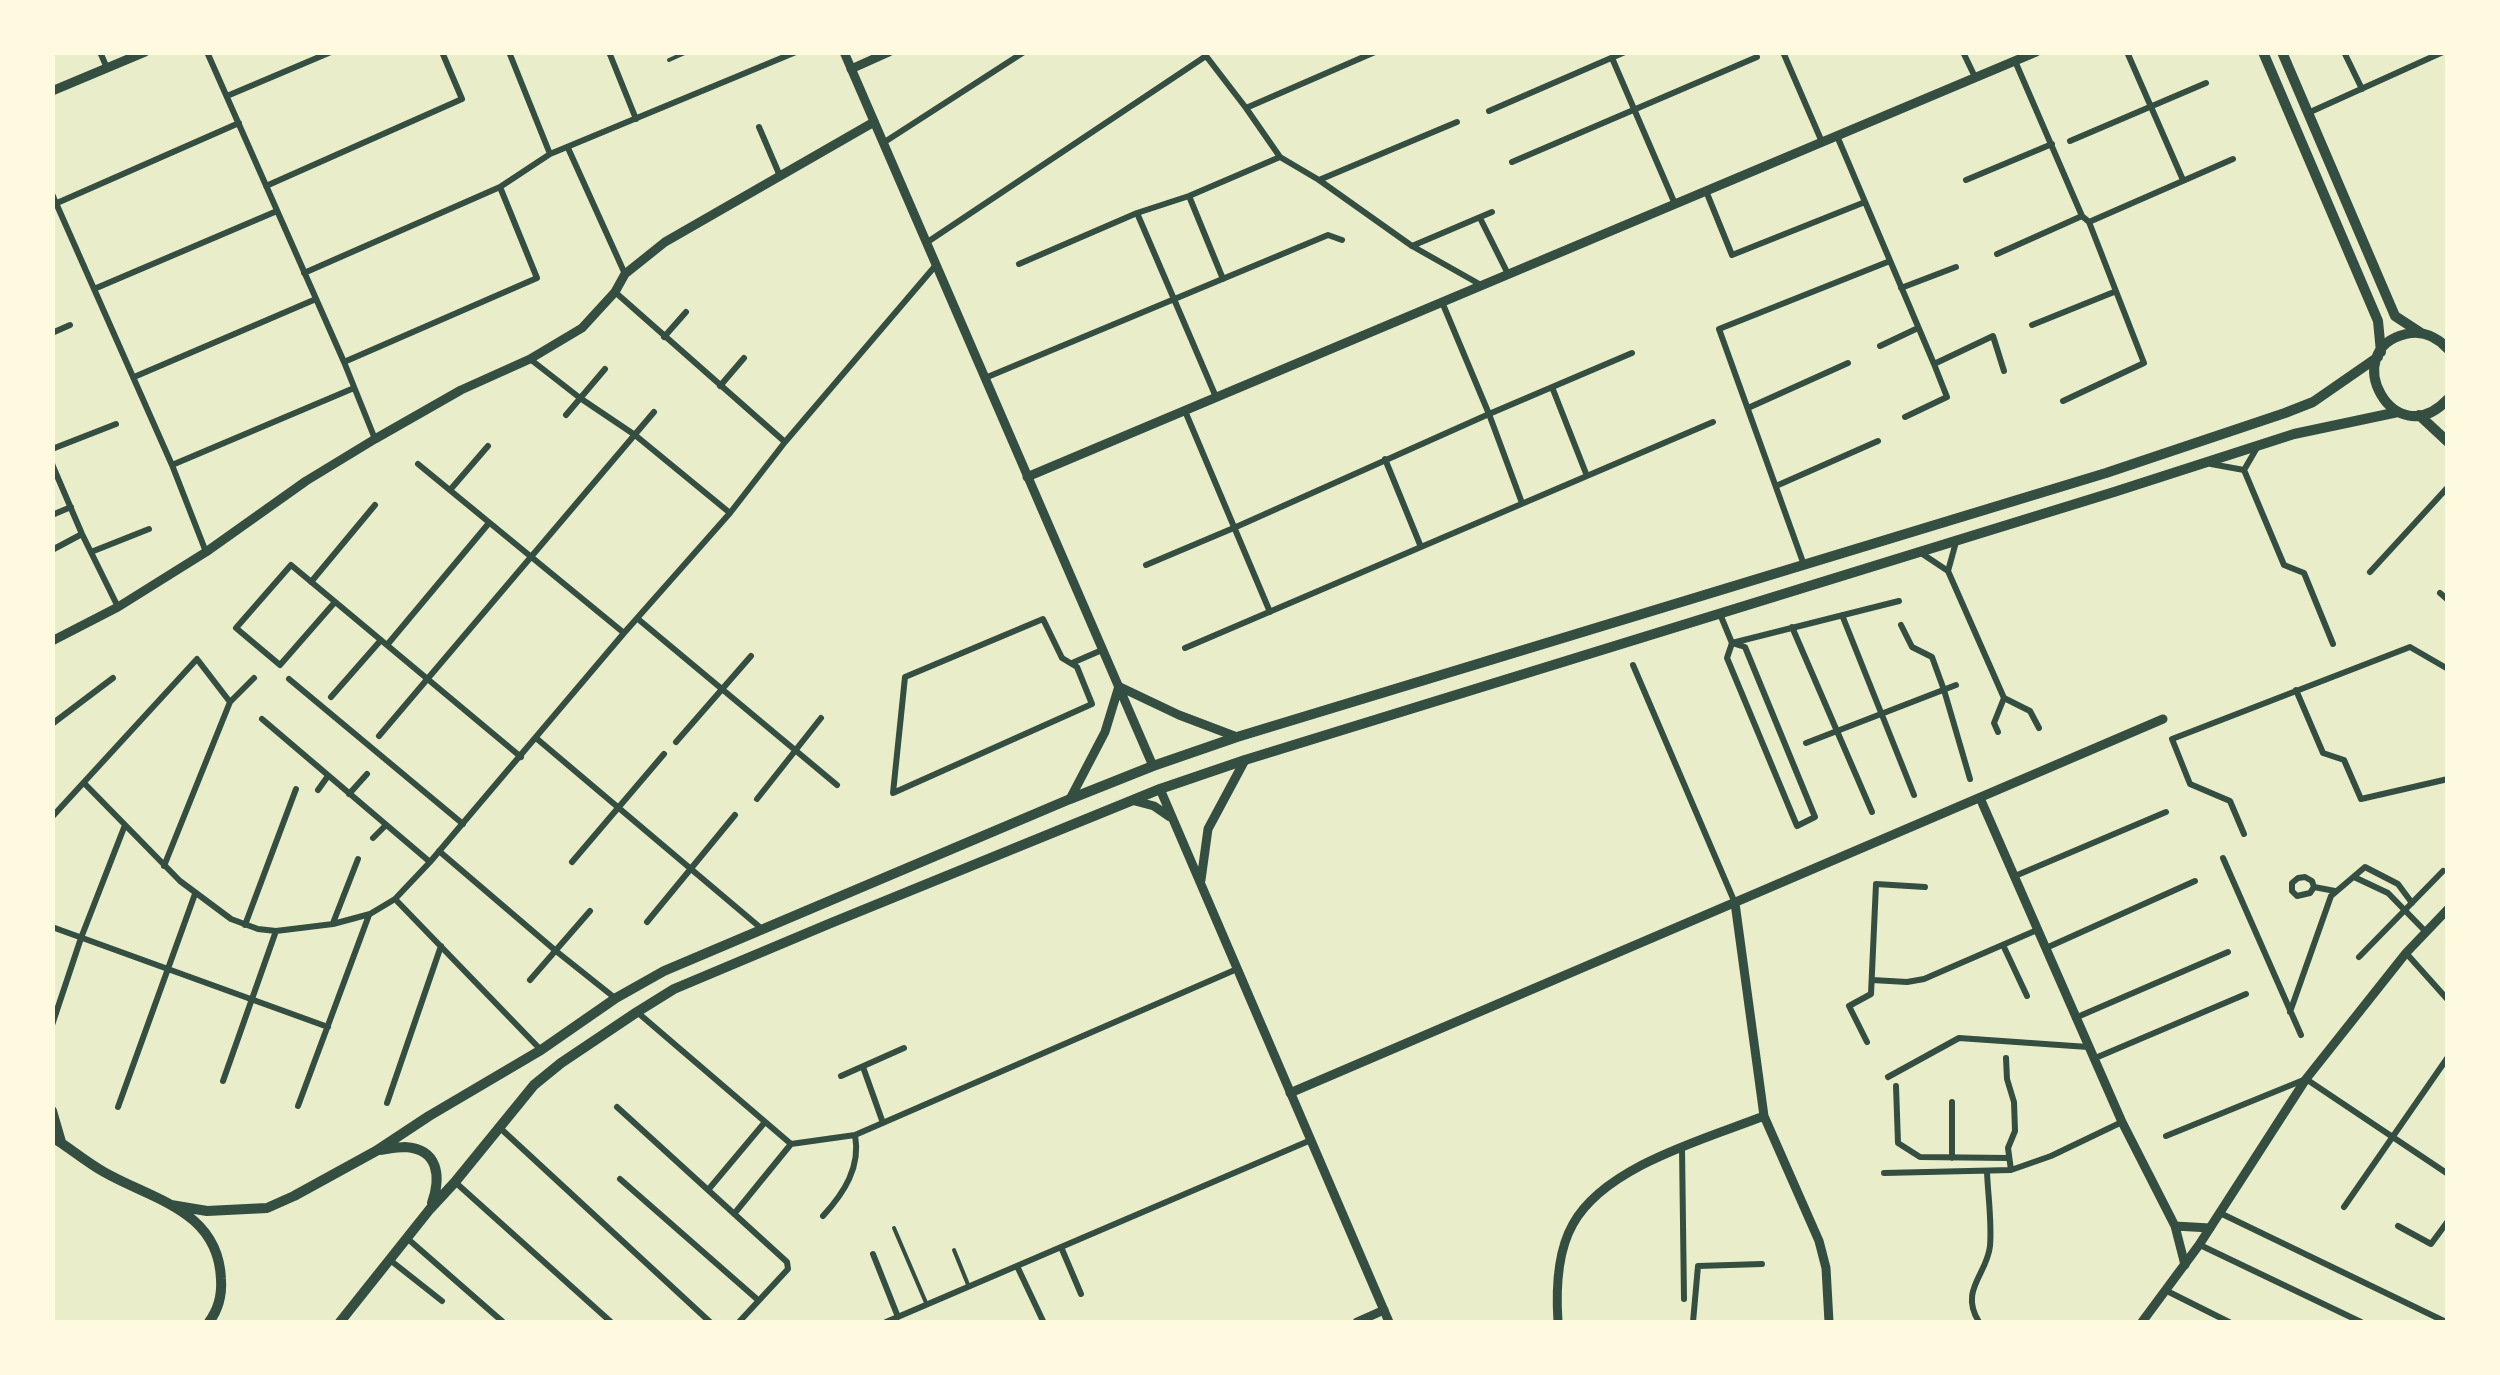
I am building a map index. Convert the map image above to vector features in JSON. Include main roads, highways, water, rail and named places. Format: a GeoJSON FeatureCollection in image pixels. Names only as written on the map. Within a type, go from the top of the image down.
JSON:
{"type":"FeatureCollection","features":[{"type":"Feature","properties":{"kind":"main road"},"geometry":{"type":"LineString","coordinates":[[2263,52],[2378,321],[2376,388],[2398,412]]}},
{"type":"Feature","properties":{"kind":"main road"},"geometry":{"type":"LineString","coordinates":[[2282,52],[2395,316],[2448,349]]}},
{"type":"Feature","properties":{"kind":"main road"},"geometry":{"type":"LineString","coordinates":[[171,1205],[208,1211],[267,1208],[294,1196],[376,1151],[664,971],[1153,766],[1237,737],[2096,476],[2284,413],[2314,402],[2379,355],[2391,341],[2400,336],[2426,334]]}},
{"type":"Feature","properties":{"kind":"main road"},"geometry":{"type":"LineString","coordinates":[[341,1322],[534,1085],[674,989],[1132,800],[1245,760],[2294,434],[2398,412],[2419,416],[2447,401]]}},
{"type":"Feature","properties":{"kind":"main road"},"geometry":{"type":"LineString","coordinates":[[2419,416],[2448,442]]}},
{"type":"Feature","properties":{"kind":"main road"},"geometry":{"type":"LineString","coordinates":[[1518,652],[1518,665],[1526,674]]}},
{"type":"Feature","properties":{"kind":"main road"},"geometry":{"type":"LineString","coordinates":[[1499,658],[1506,668],[1506,680]]}},
{"type":"Feature","properties":{"kind":"main road"},"geometry":{"type":"LineString","coordinates":[[823,904],[832,923]]}},
{"type":"Feature","properties":{"kind":"main road"},"geometry":{"type":"LineString","coordinates":[[52,1111],[57,1140],[100,1170],[194,1218],[211,1238],[220,1263],[222,1289],[209,1322]]}},
{"type":"Feature","properties":{"kind":"main road"},"geometry":{"type":"LineString","coordinates":[[376,1151],[406,1147],[426,1153],[436,1167],[438,1185],[430,1209]]}}]}
